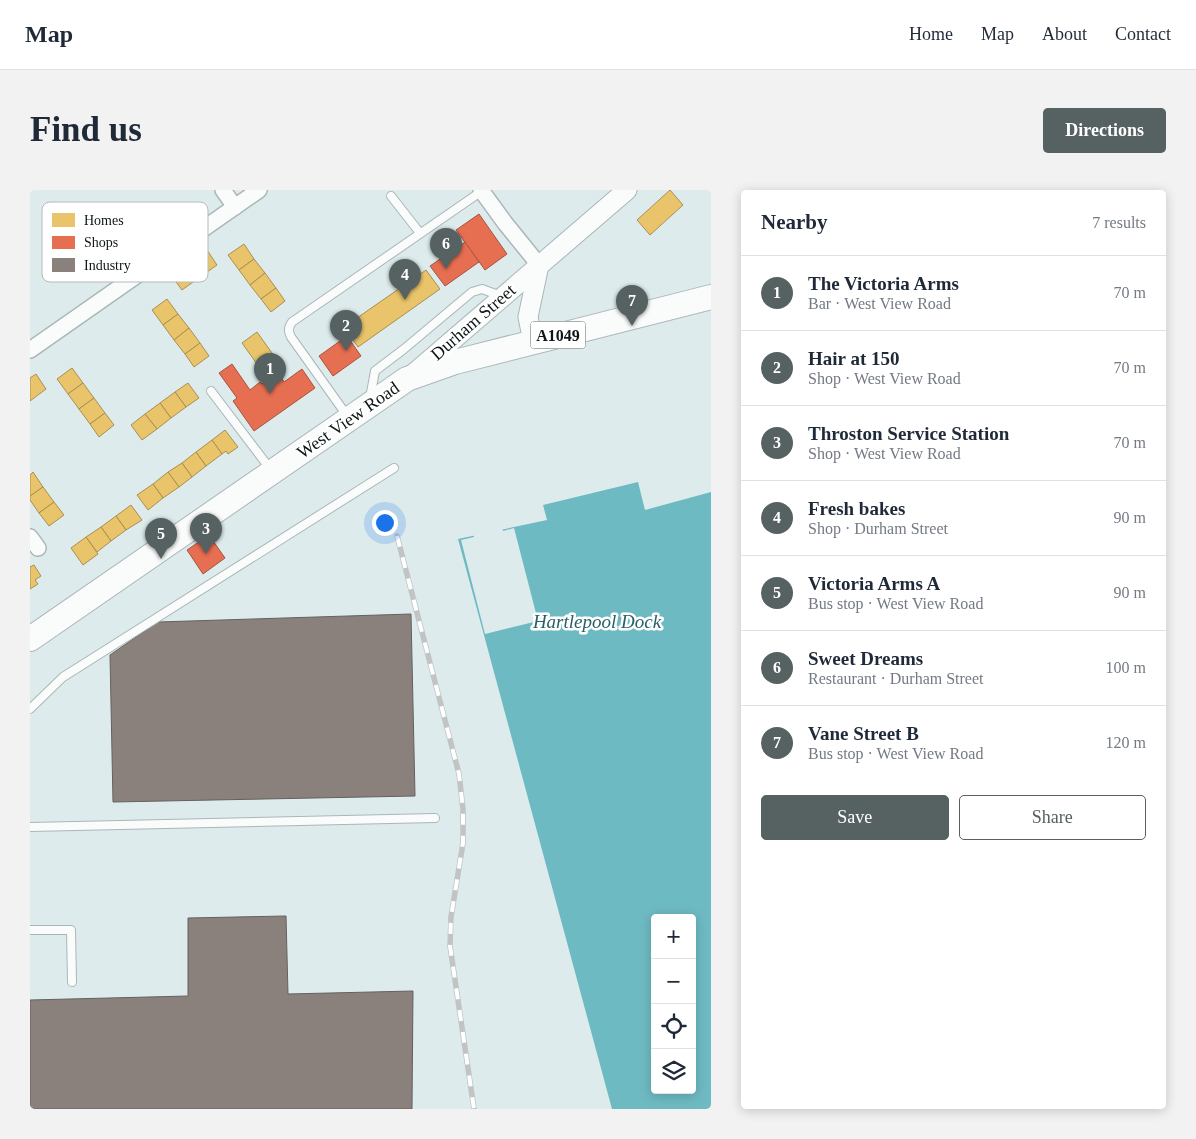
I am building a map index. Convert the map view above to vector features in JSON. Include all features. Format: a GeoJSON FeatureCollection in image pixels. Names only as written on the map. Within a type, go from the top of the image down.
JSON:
{"type":"FeatureCollection","features":[{"type":"Feature","properties":{"kind":"main road","name":"West View Road"},"geometry":{"type":"LineString","coordinates":[[30,639],[407,379],[455,362],[711,297]]}},
{"type":"Feature","properties":{"kind":"street"},"geometry":{"type":"LineString","coordinates":[[223,190],[235,208]]}},
{"type":"Feature","properties":{"kind":"street"},"geometry":{"type":"LineString","coordinates":[[208,227],[259,190]]}},
{"type":"Feature","properties":{"kind":"street"},"geometry":{"type":"LineString","coordinates":[[481,190],[539,265]]}},
{"type":"Feature","properties":{"kind":"street","name":"Durham Street"},"geometry":{"type":"LineString","coordinates":[[407,379],[627,190]]}},
{"type":"Feature","properties":{"kind":"street","name":"Durham Street"},"geometry":{"type":"LineString","coordinates":[[533,342],[528,317],[539,265]]}},
{"type":"Feature","properties":{"kind":"street"},"geometry":{"type":"LineString","coordinates":[[31,348],[127,282]]}},
{"type":"Feature","properties":{"kind":"lane"},"geometry":{"type":"LineString","coordinates":[[349,419],[290,337],[289,327],[292,322],[481,190]]}},
{"type":"Feature","properties":{"kind":"lane"},"geometry":{"type":"LineString","coordinates":[[391,196],[420,233]]}},
{"type":"Feature","properties":{"kind":"lane"},"geometry":{"type":"LineString","coordinates":[[369,405],[376,371],[472,292],[482,289],[502,296]]}},
{"type":"Feature","properties":{"kind":"lane"},"geometry":{"type":"LineString","coordinates":[[211,392],[272,472]]}},
{"type":"Feature","properties":{"kind":"lane"},"geometry":{"type":"LineString","coordinates":[[30,709],[63,677],[394,468]]}},
{"type":"Feature","properties":{"kind":"lane"},"geometry":{"type":"LineString","coordinates":[[30,827],[435,818]]}},
{"type":"Feature","properties":{"kind":"lane"},"geometry":{"type":"LineString","coordinates":[[30,930],[71,930],[72,982]]}},
{"type":"Feature","properties":{"kind":"water","name":"Hartlepool Dock"},"geometry":{"type":"Polygon","coordinates":[[[638,482],[645,510],[711,492],[711,1109],[612,1109],[458,539],[547,520],[543,505],[638,482]]]}},
{"type":"Feature","properties":{"kind":"pier"},"geometry":{"type":"Polygon","coordinates":[[[502,527],[503,531],[514,528],[538,621],[485,634],[461,540],[474,537],[473,533],[502,527]]]}},
{"type":"Feature","properties":{"kind":"building: Homes"},"geometry":{"type":"Polygon","coordinates":[[[670,190],[683,205],[650,235],[637,220],[670,190]]]}},
{"type":"Feature","properties":{"kind":"building: Homes"},"geometry":{"type":"Polygon","coordinates":[[[244,244],[254,259],[239,270],[228,255],[244,244]]]}},
{"type":"Feature","properties":{"kind":"building: Homes"},"geometry":{"type":"Polygon","coordinates":[[[208,252],[217,265],[208,271],[208,252]]]}},
{"type":"Feature","properties":{"kind":"building: Homes"},"geometry":{"type":"Polygon","coordinates":[[[254,259],[265,273],[250,285],[239,270],[254,259]]]}},
{"type":"Feature","properties":{"kind":"building: Homes"},"geometry":{"type":"Polygon","coordinates":[[[426,270],[440,289],[358,347],[344,327],[426,270]]]}},
{"type":"Feature","properties":{"kind":"building: Homes"},"geometry":{"type":"Polygon","coordinates":[[[265,273],[276,288],[261,299],[250,285],[265,273]]]}},
{"type":"Feature","properties":{"kind":"building: Homes"},"geometry":{"type":"Polygon","coordinates":[[[176,282],[193,282],[182,290],[176,282]]]}},
{"type":"Feature","properties":{"kind":"building: Homes"},"geometry":{"type":"Polygon","coordinates":[[[276,288],[285,301],[271,312],[261,299],[276,288]]]}},
{"type":"Feature","properties":{"kind":"building: Homes"},"geometry":{"type":"Polygon","coordinates":[[[167,299],[178,314],[163,325],[152,310],[167,299]]]}},
{"type":"Feature","properties":{"kind":"building: Homes"},"geometry":{"type":"Polygon","coordinates":[[[178,314],[189,328],[174,340],[163,325],[178,314]]]}},
{"type":"Feature","properties":{"kind":"building: Homes"},"geometry":{"type":"Polygon","coordinates":[[[189,328],[200,343],[185,354],[174,340],[189,328]]]}},
{"type":"Feature","properties":{"kind":"building: Homes"},"geometry":{"type":"Polygon","coordinates":[[[257,332],[277,360],[262,371],[242,343],[257,332]]]}},
{"type":"Feature","properties":{"kind":"building: Homes"},"geometry":{"type":"Polygon","coordinates":[[[200,343],[209,356],[194,367],[185,354],[200,343]]]}},
{"type":"Feature","properties":{"kind":"building: Homes"},"geometry":{"type":"Polygon","coordinates":[[[72,368],[83,383],[68,394],[57,379],[72,368]]]}},
{"type":"Feature","properties":{"kind":"building: Homes"},"geometry":{"type":"Polygon","coordinates":[[[36,374],[46,389],[30,401],[30,378],[36,374]]]}},
{"type":"Feature","properties":{"kind":"building: Homes"},"geometry":{"type":"Polygon","coordinates":[[[83,383],[94,398],[79,409],[68,394],[83,383]]]}},
{"type":"Feature","properties":{"kind":"building: Homes"},"geometry":{"type":"Polygon","coordinates":[[[188,383],[199,398],[186,407],[175,392],[188,383]]]}},
{"type":"Feature","properties":{"kind":"building: Homes"},"geometry":{"type":"Polygon","coordinates":[[[175,392],[186,407],[171,418],[160,403],[175,392]]]}},
{"type":"Feature","properties":{"kind":"building: Homes"},"geometry":{"type":"Polygon","coordinates":[[[94,398],[105,413],[90,424],[79,409],[94,398]]]}},
{"type":"Feature","properties":{"kind":"building: Homes"},"geometry":{"type":"Polygon","coordinates":[[[160,403],[171,418],[157,429],[145,414],[160,403]]]}},
{"type":"Feature","properties":{"kind":"building: Homes"},"geometry":{"type":"Polygon","coordinates":[[[105,413],[114,425],[99,437],[90,424],[105,413]]]}},
{"type":"Feature","properties":{"kind":"building: Homes"},"geometry":{"type":"Polygon","coordinates":[[[145,414],[157,429],[142,440],[131,425],[145,414]]]}},
{"type":"Feature","properties":{"kind":"building: Homes"},"geometry":{"type":"Polygon","coordinates":[[[225,430],[238,447],[228,454],[226,451],[222,454],[212,440],[225,430]]]}},
{"type":"Feature","properties":{"kind":"building: Homes"},"geometry":{"type":"Polygon","coordinates":[[[212,440],[222,454],[206,466],[196,452],[212,440]]]}},
{"type":"Feature","properties":{"kind":"building: Homes"},"geometry":{"type":"Polygon","coordinates":[[[196,452],[206,466],[192,477],[182,463],[196,452]]]}},
{"type":"Feature","properties":{"kind":"building: Homes"},"geometry":{"type":"Polygon","coordinates":[[[182,463],[192,477],[179,487],[168,472],[182,463]]]}},
{"type":"Feature","properties":{"kind":"building: Homes"},"geometry":{"type":"Polygon","coordinates":[[[33,472],[43,487],[30,496],[30,475],[33,472]]]}},
{"type":"Feature","properties":{"kind":"building: Homes"},"geometry":{"type":"Polygon","coordinates":[[[168,472],[179,487],[163,498],[153,484],[168,472]]]}},
{"type":"Feature","properties":{"kind":"building: Homes"},"geometry":{"type":"Polygon","coordinates":[[[153,484],[163,498],[148,510],[137,495],[153,484]]]}},
{"type":"Feature","properties":{"kind":"building: Homes"},"geometry":{"type":"Polygon","coordinates":[[[43,487],[54,502],[39,513],[30,500],[30,496],[43,487]]]}},
{"type":"Feature","properties":{"kind":"building: Homes"},"geometry":{"type":"Polygon","coordinates":[[[54,502],[64,515],[49,526],[39,513],[54,502]]]}},
{"type":"Feature","properties":{"kind":"building: Homes"},"geometry":{"type":"Polygon","coordinates":[[[131,505],[142,520],[126,530],[116,516],[131,505]]]}},
{"type":"Feature","properties":{"kind":"building: Homes"},"geometry":{"type":"Polygon","coordinates":[[[116,516],[126,530],[111,541],[101,527],[116,516]]]}},
{"type":"Feature","properties":{"kind":"building: Homes"},"geometry":{"type":"Polygon","coordinates":[[[101,527],[111,541],[97,552],[86,537],[101,527]]]}},
{"type":"Feature","properties":{"kind":"building: Homes"},"geometry":{"type":"Polygon","coordinates":[[[86,537],[98,554],[83,565],[71,548],[86,537]]]}},
{"type":"Feature","properties":{"kind":"building: Homes"},"geometry":{"type":"Polygon","coordinates":[[[34,565],[41,576],[35,580],[38,584],[30,589],[30,567],[34,565]]]}},
{"type":"Feature","properties":{"kind":"building: Shops"},"geometry":{"type":"Polygon","coordinates":[[[479,214],[507,254],[485,270],[456,230],[479,214]]]}},
{"type":"Feature","properties":{"kind":"building: Shops"},"geometry":{"type":"Polygon","coordinates":[[[465,242],[479,262],[445,286],[430,266],[465,242]]]}},
{"type":"Feature","properties":{"kind":"building: Shops"},"geometry":{"type":"Polygon","coordinates":[[[347,336],[361,356],[333,376],[319,356],[347,336]]]}},
{"type":"Feature","properties":{"kind":"building: Shops"},"geometry":{"type":"Polygon","coordinates":[[[232,364],[250,390],[278,372],[284,382],[302,369],[315,388],[254,431],[233,401],[237,398],[219,373],[232,364]]]}},
{"type":"Feature","properties":{"kind":"building: Shops"},"geometry":{"type":"Polygon","coordinates":[[[209,535],[225,558],[203,574],[187,550],[209,535]]]}},
{"type":"Feature","properties":{"kind":"building: Industry"},"geometry":{"type":"Polygon","coordinates":[[[411,614],[415,796],[113,802],[110,655],[158,622],[411,614]]]}},
{"type":"Feature","properties":{"kind":"building: Industry"},"geometry":{"type":"Polygon","coordinates":[[[286,916],[288,994],[413,991],[412,1109],[30,1109],[30,1000],[188,996],[188,918],[286,916]]]}},
{"type":"Feature","properties":{"kind":"railway"},"geometry":{"type":"LineString","coordinates":[[397,536],[459,774],[463,809],[463,843],[451,917],[450,946],[474,1109]]}},
{"type":"Feature","properties":{"kind":"place","name":"Sweet Dreams"},"geometry":{"type":"Point","coordinates":[446,269]}},
{"type":"Feature","properties":{"kind":"place","name":"Fresh bakes"},"geometry":{"type":"Point","coordinates":[405,300]}},
{"type":"Feature","properties":{"kind":"place","name":"Vane Street B"},"geometry":{"type":"Point","coordinates":[632,326]}},
{"type":"Feature","properties":{"kind":"place","name":"Hair at 150"},"geometry":{"type":"Point","coordinates":[346,351]}},
{"type":"Feature","properties":{"kind":"place","name":"The Victoria Arms"},"geometry":{"type":"Point","coordinates":[270,394]}},
{"type":"Feature","properties":{"kind":"place","name":"Throston Service Station"},"geometry":{"type":"Point","coordinates":[206,554]}},
{"type":"Feature","properties":{"kind":"place","name":"Victoria Arms A"},"geometry":{"type":"Point","coordinates":[161,559]}}]}
